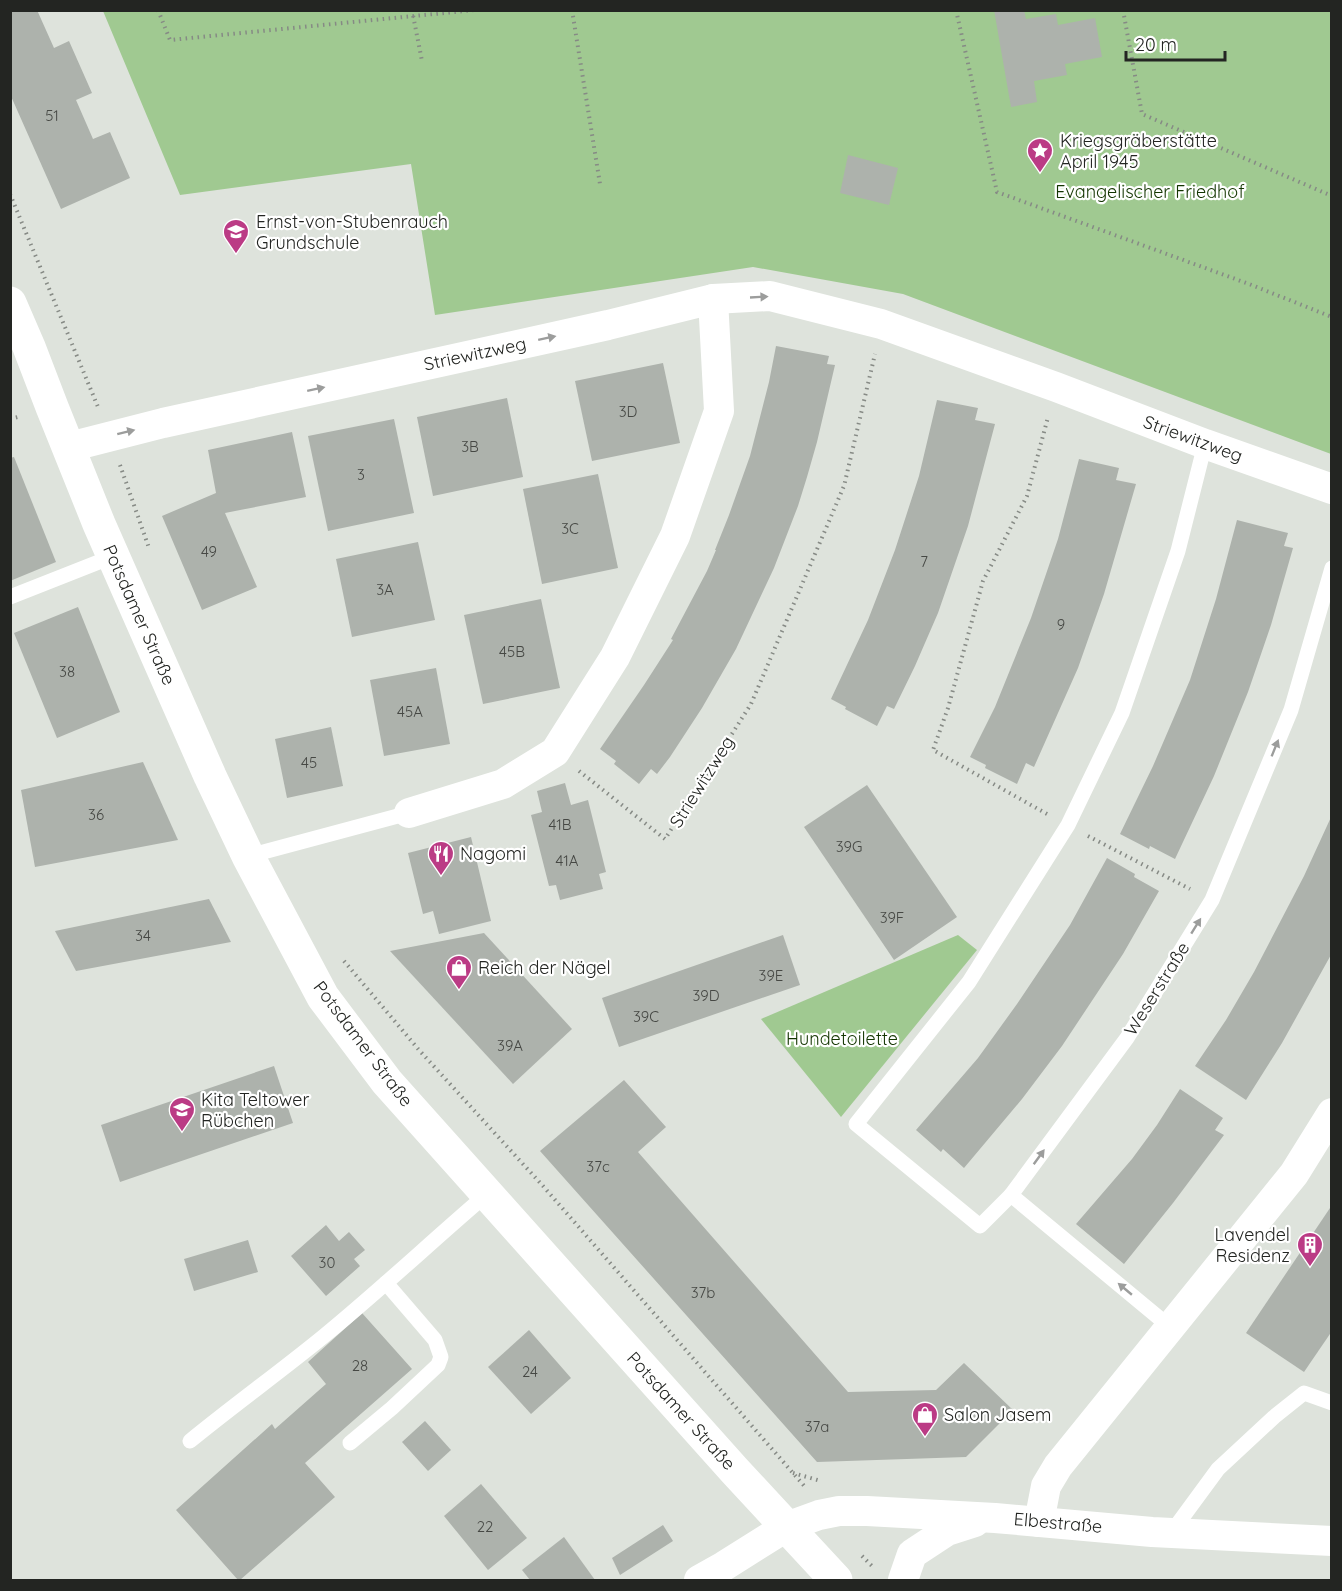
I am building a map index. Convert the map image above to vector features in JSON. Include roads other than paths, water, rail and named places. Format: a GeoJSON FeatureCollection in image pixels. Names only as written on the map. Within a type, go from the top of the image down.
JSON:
{"type":"FeatureCollection","features":[{"type":"Feature","properties":{"kind":"street","name":"Striewitzweg"},"geometry":{"type":"LineString","coordinates":[[69,447],[163,423],[608,325],[713,299],[770,296],[881,324],[1332,489]]}},
{"type":"Feature","properties":{"kind":"street"},"geometry":{"type":"LineString","coordinates":[[409,813],[503,784],[555,752],[615,657],[675,536],[719,411],[713,299]]}},
{"type":"Feature","properties":{"kind":"street","name":"Potsdamer Straße"},"geometry":{"type":"LineString","coordinates":[[10,303],[99,524],[210,776],[248,856],[323,997],[387,1082],[836,1581]]}},
{"type":"Feature","properties":{"kind":"street"},"geometry":{"type":"LineString","coordinates":[[1039,1522],[1047,1486],[1058,1466],[1294,1174],[1332,1113]]}},
{"type":"Feature","properties":{"kind":"street","name":"Elbestraße"},"geometry":{"type":"LineString","coordinates":[[699,1581],[786,1527],[819,1515],[840,1511],[986,1518],[1172,1533],[1332,1541]]}},
{"type":"Feature","properties":{"kind":"street"},"geometry":{"type":"LineString","coordinates":[[903,1581],[912,1554],[947,1531],[986,1518]]}},
{"type":"Feature","properties":{"kind":"lane","name":"Weserstraße"},"geometry":{"type":"LineString","coordinates":[[1205,444],[1178,551],[1122,713],[1068,825],[969,982],[856,1124],[980,1226],[1011,1195],[1127,1038],[1212,900],[1291,710],[1332,568]]}},
{"type":"Feature","properties":{"kind":"lane"},"geometry":{"type":"LineString","coordinates":[[10,597],[114,556]]}},
{"type":"Feature","properties":{"kind":"lane"},"geometry":{"type":"LineString","coordinates":[[248,856],[409,813]]}},
{"type":"Feature","properties":{"kind":"lane"},"geometry":{"type":"LineString","coordinates":[[190,1441],[322,1337],[487,1194]]}},
{"type":"Feature","properties":{"kind":"lane"},"geometry":{"type":"LineString","coordinates":[[1011,1195],[1170,1327]]}},
{"type":"Feature","properties":{"kind":"lane"},"geometry":{"type":"LineString","coordinates":[[350,1443],[438,1365],[441,1357],[435,1340],[386,1283]]}},
{"type":"Feature","properties":{"kind":"lane"},"geometry":{"type":"LineString","coordinates":[[1172,1533],[1218,1469],[1304,1393],[1332,1403]]}},
{"type":"Feature","properties":{"kind":"place","name":"Kriegsgräberstätte April 1945"},"geometry":{"type":"Point","coordinates":[1040,174]}},
{"type":"Feature","properties":{"kind":"place","name":"Ernst-von-Stubenrauch Grundschule"},"geometry":{"type":"Point","coordinates":[236,255]}},
{"type":"Feature","properties":{"kind":"place","name":"Nagomi"},"geometry":{"type":"Point","coordinates":[441,877]}},
{"type":"Feature","properties":{"kind":"place","name":"Reich der Nägel"},"geometry":{"type":"Point","coordinates":[459,991]}},
{"type":"Feature","properties":{"kind":"place","name":"Kita Teltower Rübchen"},"geometry":{"type":"Point","coordinates":[182,1133]}},
{"type":"Feature","properties":{"kind":"place","name":"Lavendel Residenz"},"geometry":{"type":"Point","coordinates":[1310,1268]}},
{"type":"Feature","properties":{"kind":"place","name":"Salon Jasem"},"geometry":{"type":"Point","coordinates":[925,1438]}},
{"type":"Feature","properties":{"kind":"park label","name":"Evangelischer Friedhof"},"geometry":{"type":"Point","coordinates":[1150,192]}},
{"type":"Feature","properties":{"kind":"park label","name":"Hundetoilette"},"geometry":{"type":"Point","coordinates":[842,1039]}}]}
